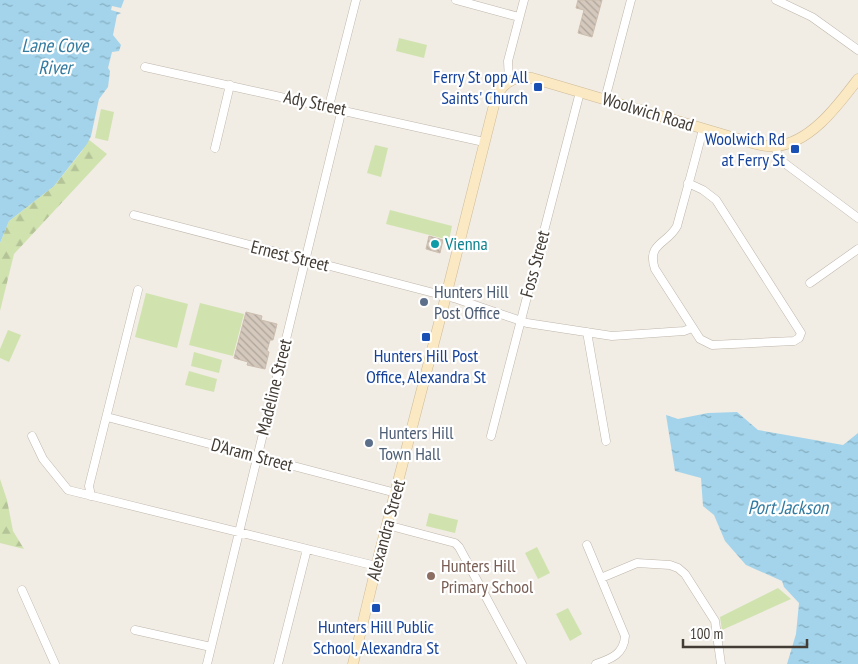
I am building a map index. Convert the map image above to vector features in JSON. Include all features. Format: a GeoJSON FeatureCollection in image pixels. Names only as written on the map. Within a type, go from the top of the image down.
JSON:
{"type":"FeatureCollection","features":[{"type":"Feature","properties":{"kind":"street"},"geometry":{"type":"LineString","coordinates":[[329,106],[356,0]]}},
{"type":"Feature","properties":{"kind":"street"},"geometry":{"type":"LineString","coordinates":[[456,0],[519,17]]}},
{"type":"Feature","properties":{"kind":"street"},"geometry":{"type":"LineString","coordinates":[[509,81],[508,61],[524,0]]}},
{"type":"Feature","properties":{"kind":"street"},"geometry":{"type":"LineString","coordinates":[[605,99],[631,0]]}},
{"type":"Feature","properties":{"kind":"street"},"geometry":{"type":"LineString","coordinates":[[776,0],[812,17],[858,50]]}},
{"type":"Feature","properties":{"kind":"street","name":"Ady Street"},"geometry":{"type":"LineString","coordinates":[[145,66],[484,142]]}},
{"type":"Feature","properties":{"kind":"street","name":"Woolwich Road"},"geometry":{"type":"LineString","coordinates":[[509,81],[521,77],[532,78],[760,145],[776,146],[799,138],[822,122],[835,110],[858,80]]}},
{"type":"Feature","properties":{"kind":"street","name":"Alexandra Street"},"geometry":{"type":"LineString","coordinates":[[353,664],[376,566],[496,96],[501,87],[509,81]]}},
{"type":"Feature","properties":{"kind":"street"},"geometry":{"type":"LineString","coordinates":[[214,148],[230,85]]}},
{"type":"Feature","properties":{"kind":"street","name":"Foss Street"},"geometry":{"type":"LineString","coordinates":[[491,436],[580,92]]}},
{"type":"Feature","properties":{"kind":"street","name":"Madeline Street"},"geometry":{"type":"LineString","coordinates":[[207,664],[342,109]]}},
{"type":"Feature","properties":{"kind":"street"},"geometry":{"type":"LineString","coordinates":[[688,183],[703,190],[716,200],[801,333],[799,338],[794,341],[712,346],[700,339],[655,269],[652,256],[653,250],[674,232],[677,226],[688,183],[703,129]]}},
{"type":"Feature","properties":{"kind":"street"},"geometry":{"type":"LineString","coordinates":[[776,146],[777,154],[783,162],[858,218]]}},
{"type":"Feature","properties":{"kind":"street","name":"Ernest Street"},"geometry":{"type":"LineString","coordinates":[[134,216],[446,296],[520,320],[612,336],[684,331],[692,328]]}},
{"type":"Feature","properties":{"kind":"street"},"geometry":{"type":"LineString","coordinates":[[810,283],[858,249]]}},
{"type":"Feature","properties":{"kind":"street"},"geometry":{"type":"LineString","coordinates":[[91,496],[89,486],[138,290]]}},
{"type":"Feature","properties":{"kind":"street"},"geometry":{"type":"LineString","coordinates":[[587,332],[606,441]]}},
{"type":"Feature","properties":{"kind":"street","name":"D'Aram Street"},"geometry":{"type":"LineString","coordinates":[[107,417],[396,492]]}},
{"type":"Feature","properties":{"kind":"street"},"geometry":{"type":"LineString","coordinates":[[32,436],[42,459],[68,490],[376,566]]}},
{"type":"Feature","properties":{"kind":"street"},"geometry":{"type":"LineString","coordinates":[[387,525],[455,543],[459,547],[522,664]]}},
{"type":"Feature","properties":{"kind":"street"},"geometry":{"type":"LineString","coordinates":[[587,545],[625,636],[625,643],[612,659],[596,664]]}},
{"type":"Feature","properties":{"kind":"street"},"geometry":{"type":"LineString","coordinates":[[278,664],[307,549]]}},
{"type":"Feature","properties":{"kind":"street"},"geometry":{"type":"LineString","coordinates":[[601,578],[637,563],[678,568],[685,574],[715,621],[721,664]]}},
{"type":"Feature","properties":{"kind":"street"},"geometry":{"type":"LineString","coordinates":[[22,590],[55,664]]}},
{"type":"Feature","properties":{"kind":"street"},"geometry":{"type":"LineString","coordinates":[[135,630],[211,647]]}},
{"type":"Feature","properties":{"kind":"green space"},"geometry":{"type":"Polygon","coordinates":[[[399,38],[427,45],[424,58],[396,51],[399,38]]]}},
{"type":"Feature","properties":{"kind":"green space"},"geometry":{"type":"Polygon","coordinates":[[[101,109],[114,112],[108,141],[95,138],[101,109]]]}},
{"type":"Feature","properties":{"kind":"green space"},"geometry":{"type":"Polygon","coordinates":[[[88,139],[107,154],[14,254],[0,311],[0,243],[9,221],[54,186],[82,151],[88,139]]]}},
{"type":"Feature","properties":{"kind":"green space"},"geometry":{"type":"Polygon","coordinates":[[[375,145],[388,148],[381,177],[367,173],[375,145]]]}},
{"type":"Feature","properties":{"kind":"green space"},"geometry":{"type":"Polygon","coordinates":[[[390,210],[452,226],[449,240],[386,224],[390,210]]]}},
{"type":"Feature","properties":{"kind":"green space"},"geometry":{"type":"Polygon","coordinates":[[[146,293],[188,304],[177,348],[135,337],[146,293]]]}},
{"type":"Feature","properties":{"kind":"green space"},"geometry":{"type":"Polygon","coordinates":[[[200,303],[244,314],[233,356],[189,345],[200,303]]]}},
{"type":"Feature","properties":{"kind":"green space"},"geometry":{"type":"Polygon","coordinates":[[[8,330],[21,335],[9,362],[0,358],[0,349],[8,330]]]}},
{"type":"Feature","properties":{"kind":"green space"},"geometry":{"type":"Polygon","coordinates":[[[194,352],[222,360],[219,373],[191,366],[194,352]]]}},
{"type":"Feature","properties":{"kind":"green space"},"geometry":{"type":"Polygon","coordinates":[[[189,371],[217,379],[214,392],[185,385],[189,371]]]}},
{"type":"Feature","properties":{"kind":"green space"},"geometry":{"type":"Polygon","coordinates":[[[0,479],[7,500],[13,531],[24,549],[0,543],[0,479]]]}},
{"type":"Feature","properties":{"kind":"green space"},"geometry":{"type":"Polygon","coordinates":[[[429,513],[458,520],[455,533],[426,526],[429,513]]]}},
{"type":"Feature","properties":{"kind":"green space"},"geometry":{"type":"Polygon","coordinates":[[[537,547],[550,573],[538,579],[525,553],[537,547]]]}},
{"type":"Feature","properties":{"kind":"green space"},"geometry":{"type":"Polygon","coordinates":[[[778,588],[791,599],[722,630],[720,617],[778,588]]]}},
{"type":"Feature","properties":{"kind":"green space"},"geometry":{"type":"Polygon","coordinates":[[[568,608],[582,634],[570,641],[556,614],[568,608]]]}},
{"type":"Feature","properties":{"kind":"water","name":"Lane Cove River"},"geometry":{"type":"Polygon","coordinates":[[[0,0],[124,0],[121,8],[112,6],[111,10],[121,13],[117,15],[113,35],[121,45],[119,51],[112,52],[108,68],[110,71],[108,87],[99,99],[91,136],[87,144],[54,186],[9,221],[0,243],[0,0]]]}},
{"type":"Feature","properties":{"kind":"water","name":"Port Jackson"},"geometry":{"type":"Polygon","coordinates":[[[737,412],[758,430],[843,445],[858,433],[858,664],[787,664],[796,634],[799,603],[784,587],[782,581],[746,565],[725,541],[714,515],[703,506],[701,478],[675,471],[666,415],[678,419],[708,413],[737,412]]]}},
{"type":"Feature","properties":{"kind":"building"},"geometry":{"type":"Polygon","coordinates":[[[578,0],[602,0],[592,37],[578,33],[584,10],[576,8],[578,0]]]}},
{"type":"Feature","properties":{"kind":"building","name":"Vienna"},"geometry":{"type":"Polygon","coordinates":[[[429,236],[443,240],[440,253],[426,249],[429,236]]]}},
{"type":"Feature","properties":{"kind":"building"},"geometry":{"type":"Polygon","coordinates":[[[246,312],[262,316],[261,320],[277,324],[273,340],[270,340],[267,351],[269,352],[265,369],[247,365],[248,362],[234,358],[246,312]]]}},
{"type":"Feature","properties":{"kind":"place","name":"Ferry St opp All Saints' Church"},"geometry":{"type":"Point","coordinates":[538,87]}},
{"type":"Feature","properties":{"kind":"place","name":"Woolwich Rd at Ferry St"},"geometry":{"type":"Point","coordinates":[795,149]}},
{"type":"Feature","properties":{"kind":"place","name":"Vienna"},"geometry":{"type":"Point","coordinates":[435,244]}},
{"type":"Feature","properties":{"kind":"place","name":"Hunters Hill Post Office"},"geometry":{"type":"Point","coordinates":[424,302]}},
{"type":"Feature","properties":{"kind":"place","name":"Hunters Hill Post Office, Alexandra St"},"geometry":{"type":"Point","coordinates":[426,337]}},
{"type":"Feature","properties":{"kind":"place","name":"Hunters Hill Town Hall"},"geometry":{"type":"Point","coordinates":[369,443]}},
{"type":"Feature","properties":{"kind":"place","name":"Hunters Hill Primary School"},"geometry":{"type":"Point","coordinates":[431,576]}},
{"type":"Feature","properties":{"kind":"place","name":"Hunters Hill Public School, Alexandra St"},"geometry":{"type":"Point","coordinates":[376,608]}}]}
